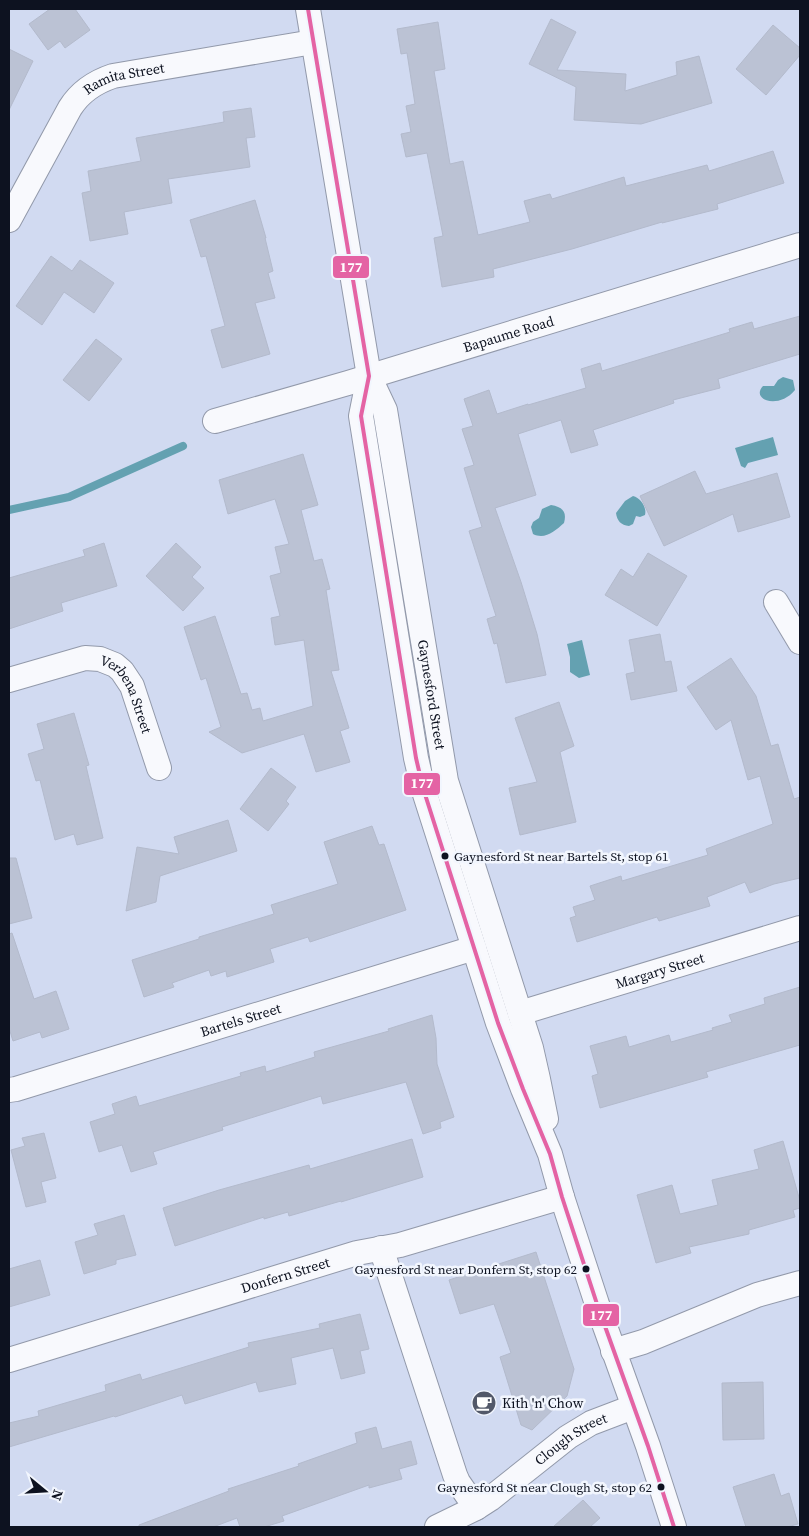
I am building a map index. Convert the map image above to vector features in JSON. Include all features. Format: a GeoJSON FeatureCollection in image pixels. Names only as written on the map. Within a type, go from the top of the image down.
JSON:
{"type":"FeatureCollection","features":[{"type":"Feature","properties":{"kind":"street","name":"Gaynesford Street"},"geometry":{"type":"LineString","coordinates":[[308,9],[369,376],[385,410],[446,780],[520,1013],[538,1079],[550,1154]]}},
{"type":"Feature","properties":{"kind":"street","name":"Ramita Street"},"geometry":{"type":"LineString","coordinates":[[9,220],[70,108],[78,97],[93,84],[113,76],[313,42]]}},
{"type":"Feature","properties":{"kind":"street","name":"Bapaume Road"},"geometry":{"type":"LineString","coordinates":[[215,421],[800,245]]}},
{"type":"Feature","properties":{"kind":"street","name":"Gaynesford Street"},"geometry":{"type":"LineString","coordinates":[[369,376],[361,416],[416,758],[430,812],[512,1062],[550,1154],[562,1197],[613,1351],[674,1527]]}},
{"type":"Feature","properties":{"kind":"street"},"geometry":{"type":"LineString","coordinates":[[776,602],[800,642]]}},
{"type":"Feature","properties":{"kind":"street","name":"Verbena Street"},"geometry":{"type":"LineString","coordinates":[[9,680],[85,658],[100,659],[115,666],[122,671],[132,686],[159,768]]}},
{"type":"Feature","properties":{"kind":"street","name":"Margary Street"},"geometry":{"type":"LineString","coordinates":[[520,1013],[800,928]]}},
{"type":"Feature","properties":{"kind":"street","name":"Bartels Street"},"geometry":{"type":"LineString","coordinates":[[9,1090],[474,948]]}},
{"type":"Feature","properties":{"kind":"street","name":"Donfern Street"},"geometry":{"type":"LineString","coordinates":[[9,1360],[357,1253],[400,1245],[562,1197]]}},
{"type":"Feature","properties":{"kind":"street"},"geometry":{"type":"LineString","coordinates":[[381,1248],[455,1475],[476,1508]]}},
{"type":"Feature","properties":{"kind":"street"},"geometry":{"type":"LineString","coordinates":[[613,1351],[643,1342],[757,1295],[800,1282]]}},
{"type":"Feature","properties":{"kind":"street","name":"Clough Street"},"geometry":{"type":"LineString","coordinates":[[437,1527],[476,1508],[502,1491],[568,1437],[591,1423],[633,1406]]}},
{"type":"Feature","properties":{"kind":"water"},"geometry":{"type":"Polygon","coordinates":[[[783,377],[793,380],[795,390],[781,400],[768,401],[763,399],[760,391],[763,386],[774,386],[783,377]]]}},
{"type":"Feature","properties":{"kind":"water"},"geometry":{"type":"Polygon","coordinates":[[[773,437],[778,455],[748,463],[745,468],[741,466],[735,448],[773,437]]]}},
{"type":"Feature","properties":{"kind":"water"},"geometry":{"type":"Polygon","coordinates":[[[633,496],[641,501],[644,506],[645,515],[636,516],[633,524],[629,526],[624,525],[617,518],[616,513],[625,501],[633,496]]]}},
{"type":"Feature","properties":{"kind":"water"},"geometry":{"type":"Polygon","coordinates":[[[551,505],[559,507],[563,511],[565,516],[564,523],[546,535],[537,536],[533,534],[531,527],[533,522],[539,518],[542,509],[551,505]]]}},
{"type":"Feature","properties":{"kind":"water"},"geometry":{"type":"Polygon","coordinates":[[[582,640],[590,675],[579,678],[570,672],[570,657],[567,644],[582,640]]]}},
{"type":"Feature","properties":{"kind":"building"},"geometry":{"type":"Polygon","coordinates":[[[50,9],[75,9],[90,30],[65,48],[60,41],[48,50],[29,24],[50,9]]]}},
{"type":"Feature","properties":{"kind":"building"},"geometry":{"type":"Polygon","coordinates":[[[551,19],[576,32],[557,70],[626,74],[625,91],[677,75],[676,62],[699,56],[712,103],[641,124],[574,120],[576,87],[529,64],[551,19]]]}},
{"type":"Feature","properties":{"kind":"building"},"geometry":{"type":"Polygon","coordinates":[[[438,22],[445,69],[434,71],[450,164],[463,161],[478,235],[530,222],[524,201],[550,194],[552,199],[624,177],[626,186],[707,165],[709,171],[773,151],[784,183],[717,204],[718,209],[662,222],[572,249],[493,269],[494,277],[442,287],[434,238],[443,236],[427,153],[406,157],[401,134],[411,132],[406,106],[415,104],[407,53],[401,54],[397,29],[438,22]]]}},
{"type":"Feature","properties":{"kind":"building"},"geometry":{"type":"Polygon","coordinates":[[[773,25],[800,48],[800,55],[766,95],[736,69],[773,25]]]}},
{"type":"Feature","properties":{"kind":"building"},"geometry":{"type":"Polygon","coordinates":[[[9,49],[33,61],[9,110],[9,49]]]}},
{"type":"Feature","properties":{"kind":"building"},"geometry":{"type":"Polygon","coordinates":[[[251,108],[255,137],[246,138],[250,167],[168,179],[172,203],[124,212],[128,234],[90,241],[82,193],[91,191],[88,171],[141,161],[136,138],[224,122],[223,112],[251,108]]]}},
{"type":"Feature","properties":{"kind":"building"},"geometry":{"type":"Polygon","coordinates":[[[255,200],[273,271],[268,273],[275,298],[255,303],[270,354],[222,368],[211,330],[225,326],[206,256],[201,257],[190,220],[255,200]]]}},
{"type":"Feature","properties":{"kind":"building"},"geometry":{"type":"Polygon","coordinates":[[[51,256],[72,271],[80,260],[114,283],[94,313],[64,292],[42,325],[16,306],[51,256]]]}},
{"type":"Feature","properties":{"kind":"building"},"geometry":{"type":"Polygon","coordinates":[[[800,316],[800,354],[718,379],[720,388],[673,400],[674,403],[593,430],[598,445],[571,453],[561,420],[518,434],[536,495],[495,508],[537,634],[546,675],[506,683],[497,643],[494,644],[487,619],[496,616],[469,531],[482,527],[464,468],[474,465],[462,429],[473,426],[464,399],[489,390],[497,414],[586,388],[581,369],[600,363],[602,371],[730,332],[729,329],[752,322],[754,329],[800,316]]]}},
{"type":"Feature","properties":{"kind":"building"},"geometry":{"type":"Polygon","coordinates":[[[96,339],[122,359],[89,401],[63,380],[96,339]]]}},
{"type":"Feature","properties":{"kind":"building"},"geometry":{"type":"Polygon","coordinates":[[[303,454],[318,505],[301,510],[314,561],[322,559],[330,589],[326,590],[339,670],[331,671],[349,728],[340,731],[350,762],[316,772],[304,734],[242,753],[209,732],[221,727],[206,678],[201,680],[184,627],[215,616],[241,694],[247,693],[252,710],[260,708],[263,721],[313,706],[304,640],[275,645],[271,618],[280,616],[270,576],[281,573],[275,547],[289,544],[275,499],[228,514],[219,480],[303,454]]]}},
{"type":"Feature","properties":{"kind":"building"},"geometry":{"type":"Polygon","coordinates":[[[695,471],[706,494],[777,473],[790,517],[738,532],[733,514],[664,546],[640,496],[695,471]]]}},
{"type":"Feature","properties":{"kind":"building"},"geometry":{"type":"Polygon","coordinates":[[[104,543],[117,586],[61,603],[63,611],[9,629],[9,578],[85,556],[83,550],[104,543]]]}},
{"type":"Feature","properties":{"kind":"building"},"geometry":{"type":"Polygon","coordinates":[[[176,543],[201,567],[192,577],[204,588],[183,611],[146,576],[176,543]]]}},
{"type":"Feature","properties":{"kind":"building"},"geometry":{"type":"Polygon","coordinates":[[[648,553],[687,576],[657,626],[605,595],[621,569],[633,577],[648,553]]]}},
{"type":"Feature","properties":{"kind":"building"},"geometry":{"type":"Polygon","coordinates":[[[660,634],[665,662],[671,661],[677,691],[631,700],[626,674],[635,672],[629,640],[660,634]]]}},
{"type":"Feature","properties":{"kind":"building"},"geometry":{"type":"Polygon","coordinates":[[[731,658],[756,696],[771,746],[778,744],[794,799],[800,797],[800,878],[774,884],[750,893],[745,882],[707,897],[710,906],[659,921],[657,917],[577,942],[570,918],[576,916],[573,907],[595,900],[590,886],[621,876],[622,881],[708,855],[706,849],[773,824],[760,776],[748,780],[731,720],[716,730],[687,687],[731,658]]]}},
{"type":"Feature","properties":{"kind":"building"},"geometry":{"type":"Polygon","coordinates":[[[559,702],[574,746],[560,752],[576,822],[520,835],[509,788],[537,782],[515,718],[559,702]]]}},
{"type":"Feature","properties":{"kind":"building"},"geometry":{"type":"Polygon","coordinates":[[[74,713],[89,765],[86,766],[103,838],[77,845],[74,834],[55,840],[40,780],[36,781],[28,754],[44,749],[37,724],[74,713]]]}},
{"type":"Feature","properties":{"kind":"building"},"geometry":{"type":"Polygon","coordinates":[[[271,768],[296,787],[286,801],[289,804],[268,831],[240,809],[271,768]]]}},
{"type":"Feature","properties":{"kind":"building"},"geometry":{"type":"Polygon","coordinates":[[[228,820],[237,851],[160,876],[156,902],[126,911],[137,847],[179,854],[174,837],[228,820]]]}},
{"type":"Feature","properties":{"kind":"building"},"geometry":{"type":"Polygon","coordinates":[[[372,826],[379,845],[384,844],[406,910],[310,942],[308,937],[270,949],[274,962],[227,977],[226,971],[211,976],[209,970],[172,983],[174,987],[144,997],[132,960],[274,914],[271,905],[338,884],[324,842],[372,826]]]}},
{"type":"Feature","properties":{"kind":"building"},"geometry":{"type":"Polygon","coordinates":[[[9,858],[16,858],[32,918],[9,924],[9,858]]]}},
{"type":"Feature","properties":{"kind":"building"},"geometry":{"type":"Polygon","coordinates":[[[12,933],[34,999],[56,991],[69,1029],[42,1038],[40,1032],[13,1041],[9,1028],[9,934],[12,933]]]}},
{"type":"Feature","properties":{"kind":"building"},"geometry":{"type":"Polygon","coordinates":[[[800,987],[800,1045],[706,1072],[708,1077],[600,1108],[592,1076],[598,1074],[590,1046],[626,1036],[629,1047],[669,1035],[671,1042],[713,1030],[712,1028],[732,1022],[729,1015],[765,1004],[764,998],[800,987]]]}},
{"type":"Feature","properties":{"kind":"building"},"geometry":{"type":"Polygon","coordinates":[[[432,1015],[436,1038],[437,1064],[454,1117],[440,1122],[441,1128],[423,1134],[406,1082],[323,1104],[321,1096],[222,1127],[223,1130],[153,1152],[157,1164],[131,1172],[122,1145],[99,1152],[90,1122],[115,1114],[112,1104],[136,1096],[139,1106],[241,1076],[240,1073],[265,1066],[266,1072],[315,1057],[314,1052],[389,1031],[388,1029],[432,1015]]]}},
{"type":"Feature","properties":{"kind":"building"},"geometry":{"type":"Polygon","coordinates":[[[44,1133],[56,1178],[41,1182],[46,1202],[26,1207],[11,1150],[25,1146],[22,1138],[44,1133]]]}},
{"type":"Feature","properties":{"kind":"building"},"geometry":{"type":"Polygon","coordinates":[[[412,1139],[423,1177],[289,1216],[288,1212],[264,1219],[264,1217],[175,1246],[163,1208],[309,1165],[310,1169],[412,1139]]]}},
{"type":"Feature","properties":{"kind":"building"},"geometry":{"type":"Polygon","coordinates":[[[783,1141],[800,1201],[800,1208],[793,1210],[795,1217],[749,1230],[749,1234],[689,1247],[691,1253],[656,1263],[637,1195],[672,1185],[680,1214],[718,1205],[712,1180],[759,1169],[754,1150],[783,1141]]]}},
{"type":"Feature","properties":{"kind":"building"},"geometry":{"type":"Polygon","coordinates":[[[124,1215],[136,1255],[116,1260],[116,1264],[84,1274],[75,1242],[98,1235],[94,1224],[124,1215]]]}},
{"type":"Feature","properties":{"kind":"building"},"geometry":{"type":"Polygon","coordinates":[[[536,1252],[574,1369],[567,1396],[532,1430],[521,1425],[500,1357],[511,1353],[494,1304],[460,1314],[449,1280],[536,1252]]]}},
{"type":"Feature","properties":{"kind":"building"},"geometry":{"type":"Polygon","coordinates":[[[40,1260],[50,1295],[9,1307],[9,1269],[40,1260]]]}},
{"type":"Feature","properties":{"kind":"building"},"geometry":{"type":"Polygon","coordinates":[[[360,1314],[369,1349],[360,1351],[365,1373],[341,1379],[333,1348],[291,1358],[296,1384],[259,1392],[256,1382],[185,1404],[182,1395],[115,1417],[9,1447],[9,1423],[39,1416],[38,1411],[106,1391],[105,1385],[140,1374],[142,1380],[249,1347],[248,1343],[320,1328],[319,1324],[360,1314]]]}},
{"type":"Feature","properties":{"kind":"building"},"geometry":{"type":"Polygon","coordinates":[[[763,1382],[764,1439],[723,1440],[722,1383],[763,1382]]]}},
{"type":"Feature","properties":{"kind":"building"},"geometry":{"type":"Polygon","coordinates":[[[376,1427],[382,1449],[411,1441],[417,1464],[399,1469],[402,1479],[369,1488],[369,1485],[282,1516],[284,1521],[264,1527],[240,1527],[237,1518],[213,1527],[139,1527],[139,1525],[229,1491],[228,1489],[299,1466],[298,1464],[357,1443],[355,1433],[376,1427]]]}},
{"type":"Feature","properties":{"kind":"building"},"geometry":{"type":"Polygon","coordinates":[[[774,1474],[781,1496],[789,1493],[798,1524],[787,1527],[746,1527],[733,1487],[774,1474]]]}},
{"type":"Feature","properties":{"kind":"building"},"geometry":{"type":"Polygon","coordinates":[[[583,1500],[600,1518],[590,1527],[553,1527],[583,1500]]]}},
{"type":"Feature","properties":{"kind":"waterway"},"geometry":{"type":"LineString","coordinates":[[9,510],[69,497],[183,446]]}},
{"type":"Feature","properties":{"kind":"transit line","name":"177"},"geometry":{"type":"LineString","coordinates":[[308,9],[369,376],[361,416],[416,758],[423,788],[498,1023],[550,1154],[597,1304],[648,1446],[674,1527]]}},
{"type":"Feature","properties":{"kind":"place","name":"Gaynesford St near Bartels St, stop 61"},"geometry":{"type":"Point","coordinates":[445,856]}},
{"type":"Feature","properties":{"kind":"place","name":"Gaynesford St near Donfern St, stop 62"},"geometry":{"type":"Point","coordinates":[586,1269]}},
{"type":"Feature","properties":{"kind":"place","name":"Kith 'n' Chow"},"geometry":{"type":"Point","coordinates":[484,1403]}},
{"type":"Feature","properties":{"kind":"place","name":"Gaynesford St near Clough St, stop 62"},"geometry":{"type":"Point","coordinates":[661,1487]}}]}
